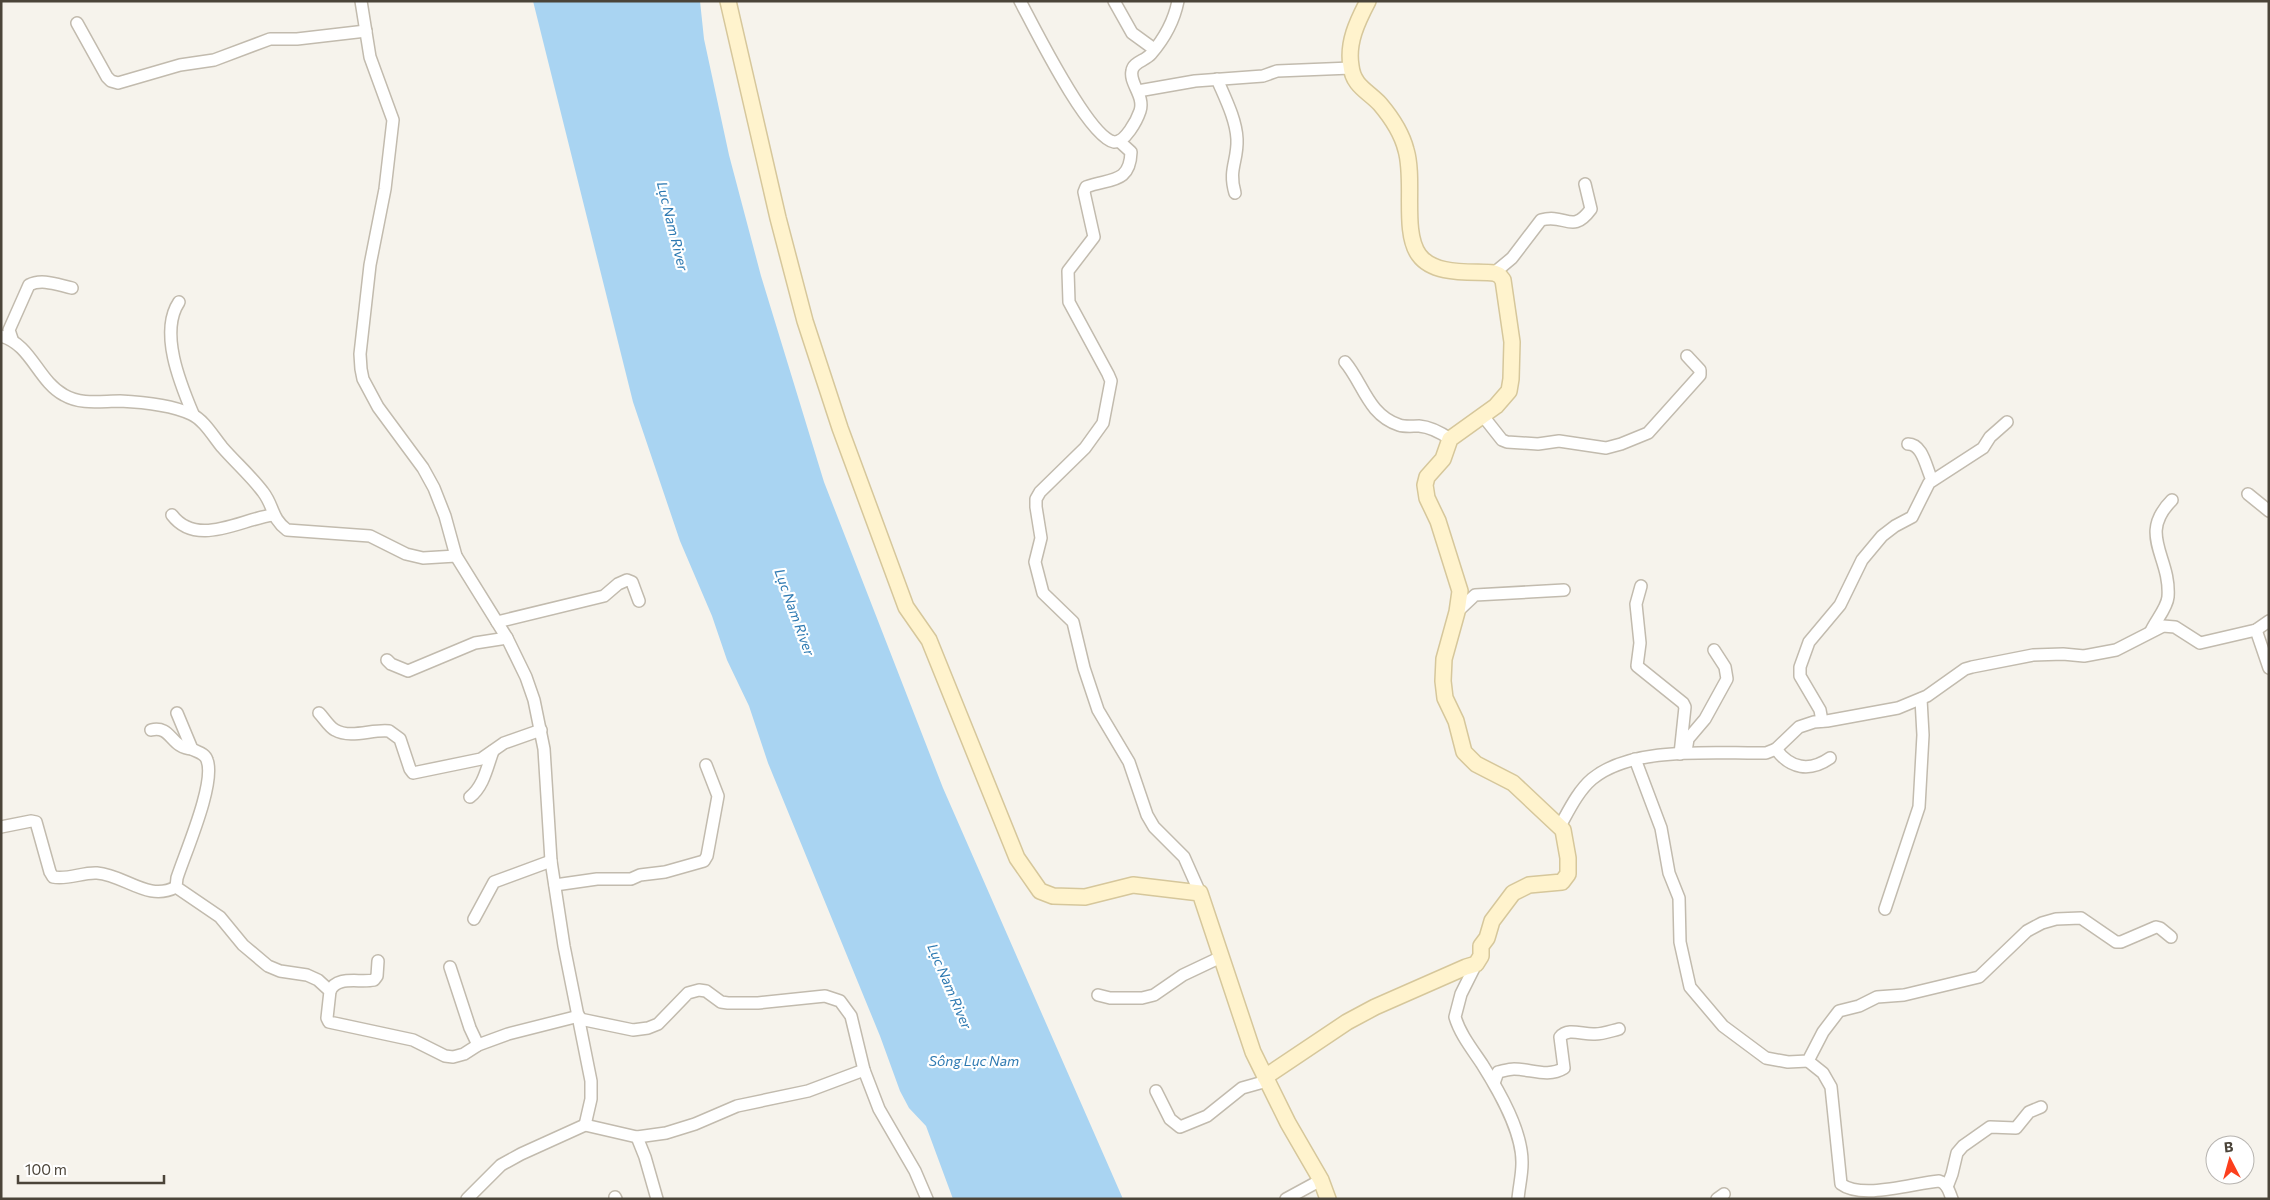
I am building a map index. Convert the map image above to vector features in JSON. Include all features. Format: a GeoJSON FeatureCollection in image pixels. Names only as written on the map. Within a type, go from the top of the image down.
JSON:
{"type":"FeatureCollection","features":[{"type":"Feature","properties":{"kind":"street"},"geometry":{"type":"LineString","coordinates":[[361,1],[370,57],[392,120],[385,189],[370,265],[360,354],[361,369],[363,379],[378,407],[422,468],[434,488],[445,516],[456,556],[507,638],[526,677],[541,730],[547,782],[551,861],[564,946],[592,1081],[591,1099],[585,1125]]}},
{"type":"Feature","properties":{"kind":"street"},"geometry":{"type":"LineString","coordinates":[[728,1],[781,228],[805,321],[840,428],[906,607],[929,640],[1018,858],[1040,891],[1053,896],[1085,897],[1133,885],[1200,893]]}},
{"type":"Feature","properties":{"kind":"street"},"geometry":{"type":"LineString","coordinates":[[1020,1],[1084,115],[1102,135],[1115,142],[1119,141],[1131,152],[1129,168],[1122,177],[1086,187],[1084,192],[1094,237],[1068,271],[1069,302],[1111,381],[1103,423],[1085,448],[1040,492],[1036,499],[1041,538],[1035,562],[1043,593],[1073,622],[1084,668],[1098,710],[1129,762],[1147,815],[1154,827],[1184,857],[1200,893],[1246,1032],[1266,1079],[1288,1123],[1321,1180],[1328,1199]]}},
{"type":"Feature","properties":{"kind":"street"},"geometry":{"type":"LineString","coordinates":[[1114,1],[1132,33],[1154,49]]}},
{"type":"Feature","properties":{"kind":"street"},"geometry":{"type":"LineString","coordinates":[[1119,141],[1139,113],[1141,106],[1138,91],[1131,75],[1132,69],[1137,63],[1149,56],[1154,49],[1176,15],[1178,1]]}},
{"type":"Feature","properties":{"kind":"street"},"geometry":{"type":"LineString","coordinates":[[1368,1],[1350,46],[1351,68],[1355,81],[1380,104],[1404,144],[1411,188],[1412,240],[1419,255],[1430,266],[1452,271],[1494,272],[1500,275],[1503,280],[1512,342],[1511,379],[1505,396],[1484,416],[1450,439],[1443,459],[1427,477],[1426,492],[1438,521],[1460,591],[1458,612],[1444,659],[1443,681],[1445,698],[1456,721],[1464,752],[1476,764],[1513,784],[1560,826],[1568,858],[1568,874],[1565,880],[1555,884],[1529,885],[1513,893],[1492,921],[1487,938],[1481,946],[1481,956],[1462,994],[1455,1017],[1466,1039],[1494,1083],[1520,1144],[1522,1166],[1518,1199]]}},
{"type":"Feature","properties":{"kind":"street"},"geometry":{"type":"LineString","coordinates":[[77,23],[107,78],[118,83],[187,63],[214,60],[270,39],[297,39],[366,31]]}},
{"type":"Feature","properties":{"kind":"street"},"geometry":{"type":"LineString","coordinates":[[1138,91],[1196,81],[1263,76],[1285,70],[1351,68]]}},
{"type":"Feature","properties":{"kind":"street"},"geometry":{"type":"LineString","coordinates":[[1218,80],[1229,108],[1237,138],[1231,180],[1235,194]]}},
{"type":"Feature","properties":{"kind":"street"},"geometry":{"type":"LineString","coordinates":[[1494,272],[1512,258],[1541,220],[1555,217],[1573,223],[1580,221],[1591,209],[1586,184]]}},
{"type":"Feature","properties":{"kind":"street"},"geometry":{"type":"LineString","coordinates":[[72,288],[48,283],[34,283],[29,286],[5,336],[32,359],[52,386],[74,400],[124,402],[193,414]]}},
{"type":"Feature","properties":{"kind":"street"},"geometry":{"type":"LineString","coordinates":[[179,302],[171,313],[172,349],[178,379],[193,414],[264,493],[278,523],[287,530],[370,536],[384,541],[395,550],[415,556],[441,558],[456,556]]}},
{"type":"Feature","properties":{"kind":"street"},"geometry":{"type":"LineString","coordinates":[[1484,416],[1502,440],[1507,442],[1538,444],[1559,441],[1597,448],[1621,444],[1648,433],[1700,375],[1700,370],[1687,356]]}},
{"type":"Feature","properties":{"kind":"street"},"geometry":{"type":"LineString","coordinates":[[1345,362],[1356,376],[1366,397],[1379,414],[1400,425],[1430,427],[1450,439]]}},
{"type":"Feature","properties":{"kind":"street"},"geometry":{"type":"LineString","coordinates":[[1822,722],[1820,710],[1800,676],[1800,667],[1809,642],[1840,604],[1862,560],[1888,531],[1912,518],[1932,480],[1983,448],[1990,437],[2008,422]]}},
{"type":"Feature","properties":{"kind":"street"},"geometry":{"type":"LineString","coordinates":[[1908,444],[1913,444],[1920,449],[1932,480]]}},
{"type":"Feature","properties":{"kind":"street"},"geometry":{"type":"LineString","coordinates":[[2248,494],[2269,511]]}},
{"type":"Feature","properties":{"kind":"street"},"geometry":{"type":"LineString","coordinates":[[2151,630],[2166,605],[2168,598],[2164,564],[2156,539],[2157,521],[2161,511],[2172,500]]}},
{"type":"Feature","properties":{"kind":"street"},"geometry":{"type":"LineString","coordinates":[[172,515],[182,525],[205,531],[273,515]]}},
{"type":"Feature","properties":{"kind":"street"},"geometry":{"type":"LineString","coordinates":[[497,622],[604,596],[618,584],[627,580],[632,582],[640,601]]}},
{"type":"Feature","properties":{"kind":"street"},"geometry":{"type":"LineString","coordinates":[[1641,586],[1636,604],[1640,643],[1637,666],[1683,703],[1685,708],[1683,753]]}},
{"type":"Feature","properties":{"kind":"street"},"geometry":{"type":"LineString","coordinates":[[1458,612],[1475,595],[1564,590]]}},
{"type":"Feature","properties":{"kind":"street"},"geometry":{"type":"LineString","coordinates":[[1560,826],[1581,790],[1592,779],[1618,764],[1635,759],[1683,753],[1766,753],[1776,749],[1799,727],[1898,708],[1921,699],[1942,687],[1965,669],[1972,667],[2033,655],[2063,654],[2084,656],[2116,650],[2151,630],[2169,625],[2200,643],[2256,630],[2269,621]]}},
{"type":"Feature","properties":{"kind":"street"},"geometry":{"type":"LineString","coordinates":[[2256,630],[2269,668]]}},
{"type":"Feature","properties":{"kind":"street"},"geometry":{"type":"LineString","coordinates":[[387,660],[391,664],[408,671],[475,643],[507,638]]}},
{"type":"Feature","properties":{"kind":"street"},"geometry":{"type":"LineString","coordinates":[[1683,753],[1688,739],[1705,719],[1727,680],[1725,666],[1714,650]]}},
{"type":"Feature","properties":{"kind":"street"},"geometry":{"type":"LineString","coordinates":[[1885,909],[1919,807],[1923,736],[1921,699]]}},
{"type":"Feature","properties":{"kind":"street"},"geometry":{"type":"LineString","coordinates":[[177,713],[192,749]]}},
{"type":"Feature","properties":{"kind":"street"},"geometry":{"type":"LineString","coordinates":[[319,713],[334,730],[342,733],[390,731],[400,739],[413,773],[481,759],[504,743],[541,730]]}},
{"type":"Feature","properties":{"kind":"street"},"geometry":{"type":"LineString","coordinates":[[151,730],[160,728],[164,730],[176,745],[184,749],[192,749],[207,758],[208,769],[204,798],[179,870],[176,887]]}},
{"type":"Feature","properties":{"kind":"street"},"geometry":{"type":"LineString","coordinates":[[1776,749],[1790,763],[1806,767],[1816,766],[1830,758]]}},
{"type":"Feature","properties":{"kind":"street"},"geometry":{"type":"LineString","coordinates":[[470,797],[481,784],[493,750]]}},
{"type":"Feature","properties":{"kind":"street"},"geometry":{"type":"LineString","coordinates":[[1635,759],[1660,828],[1669,873],[1679,898],[1680,942],[1690,987],[1722,1026],[1766,1058],[1788,1062],[1808,1061],[1823,1074],[1831,1087],[1841,1184],[1849,1189],[1870,1192],[1907,1188],[1939,1181],[1947,1187],[1952,1199]]}},
{"type":"Feature","properties":{"kind":"street"},"geometry":{"type":"LineString","coordinates":[[555,885],[597,878],[631,879],[640,875],[665,872],[704,861],[707,856],[718,796],[706,765]]}},
{"type":"Feature","properties":{"kind":"street"},"geometry":{"type":"LineString","coordinates":[[1,827],[31,821],[36,822],[50,872],[54,877],[96,873],[156,892],[168,891],[176,887]]}},
{"type":"Feature","properties":{"kind":"street"},"geometry":{"type":"LineString","coordinates":[[474,919],[494,882],[551,861]]}},
{"type":"Feature","properties":{"kind":"street"},"geometry":{"type":"LineString","coordinates":[[176,887],[220,917],[243,945],[268,966],[280,971],[307,975],[318,980],[330,991]]}},
{"type":"Feature","properties":{"kind":"street"},"geometry":{"type":"LineString","coordinates":[[1808,1061],[1823,1032],[1839,1011],[1859,1006],[1877,997],[1904,995],[1979,977],[2027,931],[2042,923],[2056,919],[2081,918],[2116,942],[2128,940],[2156,927],[2171,937]]}},
{"type":"Feature","properties":{"kind":"street"},"geometry":{"type":"LineString","coordinates":[[1098,994],[1110,998],[1142,998],[1154,995],[1183,975],[1221,957]]}},
{"type":"Feature","properties":{"kind":"street"},"geometry":{"type":"LineString","coordinates":[[378,961],[377,976],[374,980],[338,981],[332,984],[326,1018],[329,1022],[413,1040],[445,1056],[453,1057],[508,1034],[579,1018],[632,1030],[648,1028],[658,1024],[688,993],[699,990],[706,991],[721,1002],[728,1003],[758,1003],[813,997],[833,997],[840,1001],[851,1016],[864,1070],[880,1109],[915,1171],[927,1199]]}},
{"type":"Feature","properties":{"kind":"street"},"geometry":{"type":"LineString","coordinates":[[1156,1091],[1170,1119],[1180,1127],[1207,1116],[1242,1088],[1266,1079],[1347,1022],[1384,1003],[1476,964]]}},
{"type":"Feature","properties":{"kind":"street"},"geometry":{"type":"LineString","coordinates":[[450,967],[470,1028],[478,1045]]}},
{"type":"Feature","properties":{"kind":"street"},"geometry":{"type":"LineString","coordinates":[[1494,1083],[1498,1072],[1513,1069],[1535,1073],[1564,1068],[1560,1038],[1563,1034],[1570,1032],[1592,1034],[1618,1029]]}},
{"type":"Feature","properties":{"kind":"street"},"geometry":{"type":"LineString","coordinates":[[467,1199],[502,1165],[520,1154],[585,1125],[637,1137],[666,1133],[695,1124],[736,1106],[808,1091],[864,1070]]}},
{"type":"Feature","properties":{"kind":"street"},"geometry":{"type":"LineString","coordinates":[[1947,1187],[1957,1153],[1963,1146],[1990,1127],[2016,1128],[2030,1112],[2041,1107]]}},
{"type":"Feature","properties":{"kind":"street"},"geometry":{"type":"LineString","coordinates":[[637,1137],[657,1199]]}},
{"type":"Feature","properties":{"kind":"street"},"geometry":{"type":"LineString","coordinates":[[1286,1199],[1321,1180]]}},
{"type":"Feature","properties":{"kind":"water","name":"Sông Lục Nam"},"geometry":{"type":"Polygon","coordinates":[[[533,1],[700,1],[704,39],[729,155],[761,276],[824,482],[943,788],[1123,1199],[953,1199],[926,1126],[909,1108],[900,1091],[880,1036],[768,763],[749,706],[727,660],[712,616],[680,541],[633,402],[533,1]]]}},
{"type":"Feature","properties":{"kind":"water label","name":"Lục Nam River"},"geometry":{"type":"Point","coordinates":[673,226]}},
{"type":"Feature","properties":{"kind":"water label","name":"Lục Nam River"},"geometry":{"type":"Point","coordinates":[795,612]}},
{"type":"Feature","properties":{"kind":"water label","name":"Lục Nam River"},"geometry":{"type":"Point","coordinates":[950,986]}}]}
